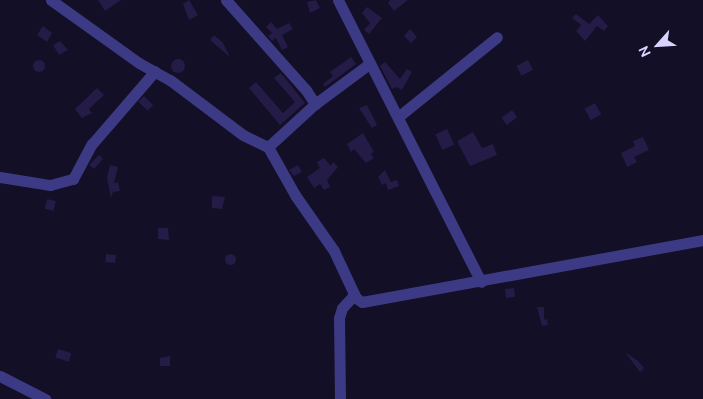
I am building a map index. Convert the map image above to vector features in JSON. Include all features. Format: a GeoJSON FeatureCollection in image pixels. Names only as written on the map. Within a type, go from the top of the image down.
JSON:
{"type":"FeatureCollection","features":[{"type":"Feature","properties":{"kind":"street"},"geometry":{"type":"LineString","coordinates":[[226,0],[306,90],[315,104]]}},
{"type":"Feature","properties":{"kind":"street"},"geometry":{"type":"LineString","coordinates":[[338,0],[481,282]]}},
{"type":"Feature","properties":{"kind":"street"},"geometry":{"type":"LineString","coordinates":[[56,2],[139,63],[155,71],[243,134],[268,147],[295,195],[337,256],[354,295],[359,301],[368,302],[481,282],[703,240]]}},
{"type":"Feature","properties":{"kind":"street"},"geometry":{"type":"LineString","coordinates":[[398,117],[497,38]]}},
{"type":"Feature","properties":{"kind":"street"},"geometry":{"type":"LineString","coordinates":[[268,147],[315,104],[369,64]]}},
{"type":"Feature","properties":{"kind":"street"},"geometry":{"type":"LineString","coordinates":[[0,177],[50,185],[73,179],[92,144],[155,71]]}},
{"type":"Feature","properties":{"kind":"street"},"geometry":{"type":"LineString","coordinates":[[340,399],[338,323],[342,308],[354,295]]}},
{"type":"Feature","properties":{"kind":"street"},"geometry":{"type":"LineString","coordinates":[[0,376],[44,399]]}},
{"type":"Feature","properties":{"kind":"building"},"geometry":{"type":"Polygon","coordinates":[[[98,0],[121,0],[105,11],[98,0]]]}},
{"type":"Feature","properties":{"kind":"building"},"geometry":{"type":"Polygon","coordinates":[[[189,0],[198,15],[189,20],[183,4],[189,0]]]}},
{"type":"Feature","properties":{"kind":"building"},"geometry":{"type":"Polygon","coordinates":[[[316,0],[320,8],[310,13],[307,2],[316,0]]]}},
{"type":"Feature","properties":{"kind":"building"},"geometry":{"type":"Polygon","coordinates":[[[390,0],[408,0],[394,11],[388,3],[390,0]]]}},
{"type":"Feature","properties":{"kind":"building"},"geometry":{"type":"Polygon","coordinates":[[[367,7],[382,18],[369,34],[364,30],[370,23],[362,13],[367,7]]]}},
{"type":"Feature","properties":{"kind":"building"},"geometry":{"type":"Polygon","coordinates":[[[576,14],[589,24],[598,15],[608,26],[604,31],[597,26],[585,41],[576,31],[581,25],[572,18],[576,14]]]}},
{"type":"Feature","properties":{"kind":"building"},"geometry":{"type":"Polygon","coordinates":[[[271,22],[277,29],[289,23],[293,29],[282,35],[288,47],[282,50],[276,38],[272,41],[268,36],[272,33],[266,27],[271,22]]]}},
{"type":"Feature","properties":{"kind":"building"},"geometry":{"type":"Polygon","coordinates":[[[43,26],[52,33],[47,42],[37,35],[43,26]]]}},
{"type":"Feature","properties":{"kind":"building"},"geometry":{"type":"Polygon","coordinates":[[[410,29],[417,37],[411,43],[404,36],[410,29]]]}},
{"type":"Feature","properties":{"kind":"building"},"geometry":{"type":"Polygon","coordinates":[[[214,35],[223,43],[230,57],[210,40],[214,35]]]}},
{"type":"Feature","properties":{"kind":"building"},"geometry":{"type":"Polygon","coordinates":[[[60,41],[68,50],[59,55],[53,45],[60,41]]]}},
{"type":"Feature","properties":{"kind":"building"},"geometry":{"type":"Polygon","coordinates":[[[351,57],[356,64],[325,87],[323,84],[333,76],[330,72],[351,57]]]}},
{"type":"Feature","properties":{"kind":"building"},"geometry":{"type":"Polygon","coordinates":[[[175,59],[181,59],[185,66],[181,73],[175,73],[171,69],[171,63],[175,59]]]}},
{"type":"Feature","properties":{"kind":"building"},"geometry":{"type":"Polygon","coordinates":[[[39,60],[45,66],[39,72],[33,66],[39,60]]]}},
{"type":"Feature","properties":{"kind":"building"},"geometry":{"type":"Polygon","coordinates":[[[528,60],[533,70],[521,76],[516,66],[528,60]]]}},
{"type":"Feature","properties":{"kind":"building"},"geometry":{"type":"Polygon","coordinates":[[[385,62],[400,79],[407,69],[412,72],[402,90],[397,87],[392,89],[380,66],[385,62]]]}},
{"type":"Feature","properties":{"kind":"building"},"geometry":{"type":"Polygon","coordinates":[[[281,73],[305,103],[280,125],[249,88],[256,82],[283,113],[295,102],[274,78],[281,73]]]}},
{"type":"Feature","properties":{"kind":"building"},"geometry":{"type":"Polygon","coordinates":[[[97,88],[104,95],[89,109],[92,113],[82,118],[75,109],[97,88]]]}},
{"type":"Feature","properties":{"kind":"building"},"geometry":{"type":"Polygon","coordinates":[[[144,96],[153,105],[148,111],[138,102],[144,96]]]}},
{"type":"Feature","properties":{"kind":"building"},"geometry":{"type":"Polygon","coordinates":[[[595,103],[601,114],[591,120],[585,109],[595,103]]]}},
{"type":"Feature","properties":{"kind":"building"},"geometry":{"type":"Polygon","coordinates":[[[367,105],[377,125],[372,128],[359,108],[367,105]]]}},
{"type":"Feature","properties":{"kind":"building"},"geometry":{"type":"Polygon","coordinates":[[[512,110],[517,117],[507,125],[501,118],[512,110]]]}},
{"type":"Feature","properties":{"kind":"building"},"geometry":{"type":"Polygon","coordinates":[[[447,129],[454,144],[442,150],[435,134],[447,129]]]}},
{"type":"Feature","properties":{"kind":"building"},"geometry":{"type":"Polygon","coordinates":[[[473,132],[482,148],[493,144],[497,155],[470,166],[457,141],[473,132]]]}},
{"type":"Feature","properties":{"kind":"building"},"geometry":{"type":"Polygon","coordinates":[[[363,133],[374,152],[371,154],[374,158],[366,163],[354,149],[351,152],[347,144],[363,133]]]}},
{"type":"Feature","properties":{"kind":"building"},"geometry":{"type":"Polygon","coordinates":[[[643,137],[649,150],[634,157],[637,162],[627,167],[621,153],[635,146],[633,141],[643,137]]]}},
{"type":"Feature","properties":{"kind":"building"},"geometry":{"type":"Polygon","coordinates":[[[99,155],[103,159],[94,169],[89,165],[99,155]]]}},
{"type":"Feature","properties":{"kind":"building"},"geometry":{"type":"Polygon","coordinates":[[[324,158],[331,166],[333,162],[338,167],[327,180],[330,187],[324,190],[320,184],[314,188],[307,177],[320,168],[317,162],[324,158]]]}},
{"type":"Feature","properties":{"kind":"building"},"geometry":{"type":"Polygon","coordinates":[[[110,165],[118,167],[114,183],[118,182],[120,191],[113,192],[111,198],[107,178],[110,165]]]}},
{"type":"Feature","properties":{"kind":"building"},"geometry":{"type":"Polygon","coordinates":[[[298,165],[302,172],[294,176],[289,170],[298,165]]]}},
{"type":"Feature","properties":{"kind":"building"},"geometry":{"type":"Polygon","coordinates":[[[385,170],[391,182],[397,180],[399,186],[388,190],[386,183],[382,185],[378,177],[385,170]]]}},
{"type":"Feature","properties":{"kind":"building"},"geometry":{"type":"Polygon","coordinates":[[[212,196],[225,197],[222,209],[212,208],[212,196]]]}},
{"type":"Feature","properties":{"kind":"building"},"geometry":{"type":"Polygon","coordinates":[[[47,199],[56,201],[54,211],[45,209],[47,199]]]}},
{"type":"Feature","properties":{"kind":"building"},"geometry":{"type":"Polygon","coordinates":[[[158,228],[168,228],[169,240],[158,239],[158,228]]]}},
{"type":"Feature","properties":{"kind":"building"},"geometry":{"type":"Polygon","coordinates":[[[230,253],[236,259],[230,265],[224,259],[230,253]]]}},
{"type":"Feature","properties":{"kind":"building"},"geometry":{"type":"Polygon","coordinates":[[[106,254],[116,255],[115,263],[105,262],[106,254]]]}},
{"type":"Feature","properties":{"kind":"building"},"geometry":{"type":"Polygon","coordinates":[[[514,288],[515,297],[506,298],[505,289],[514,288]]]}},
{"type":"Feature","properties":{"kind":"building"},"geometry":{"type":"Polygon","coordinates":[[[537,307],[544,307],[544,320],[547,319],[548,325],[542,326],[537,307]]]}},
{"type":"Feature","properties":{"kind":"building"},"geometry":{"type":"Polygon","coordinates":[[[58,349],[71,353],[69,362],[55,358],[58,349]]]}},
{"type":"Feature","properties":{"kind":"building"},"geometry":{"type":"Polygon","coordinates":[[[625,352],[644,368],[640,372],[625,352]]]}},
{"type":"Feature","properties":{"kind":"building"},"geometry":{"type":"Polygon","coordinates":[[[170,356],[170,366],[160,366],[160,358],[170,356]]]}}]}
